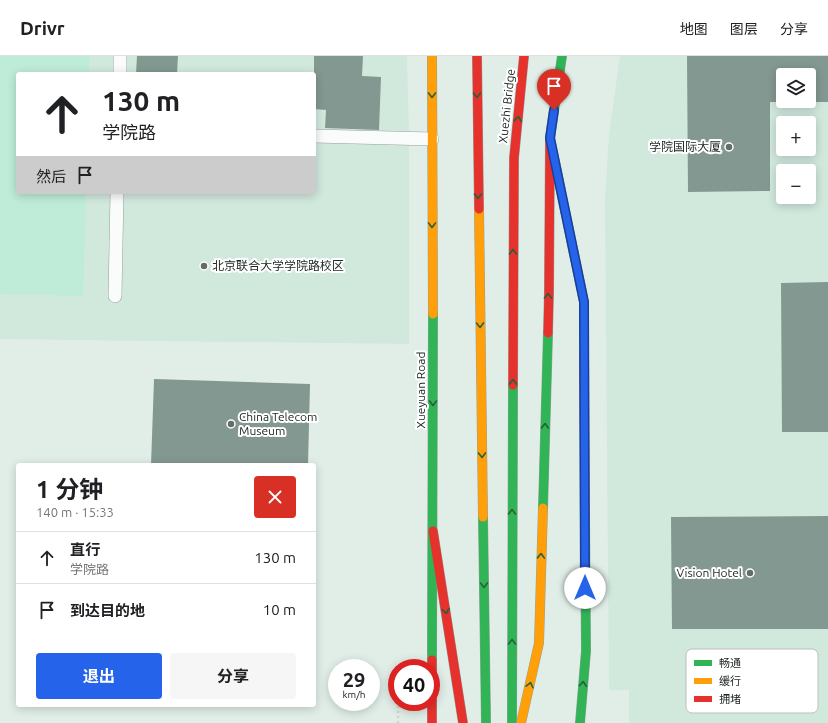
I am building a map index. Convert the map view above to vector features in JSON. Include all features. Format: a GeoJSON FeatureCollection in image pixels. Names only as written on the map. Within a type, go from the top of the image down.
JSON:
{"type":"FeatureCollection","features":[{"type":"Feature","properties":{"kind":"main road","name":"Xueyuan Road"},"geometry":{"type":"LineString","coordinates":[[432,56],[432,723]]}},
{"type":"Feature","properties":{"kind":"main road"},"geometry":{"type":"LineString","coordinates":[[477,56],[486,723]]}},
{"type":"Feature","properties":{"kind":"main road","name":"Xuezhi Bridge"},"geometry":{"type":"LineString","coordinates":[[512,723],[514,158],[524,56]]}},
{"type":"Feature","properties":{"kind":"main road"},"geometry":{"type":"LineString","coordinates":[[521,723],[539,643],[549,292],[550,138],[562,56]]}},
{"type":"Feature","properties":{"kind":"main road"},"geometry":{"type":"LineString","coordinates":[[550,138],[584,302],[586,651],[580,723]]}},
{"type":"Feature","properties":{"kind":"main road"},"geometry":{"type":"LineString","coordinates":[[433,531],[463,723]]}},
{"type":"Feature","properties":{"kind":"lane"},"geometry":{"type":"LineString","coordinates":[[120,56],[120,72]]}},
{"type":"Feature","properties":{"kind":"lane"},"geometry":{"type":"LineString","coordinates":[[316,136],[432,139]]}},
{"type":"Feature","properties":{"kind":"lane"},"geometry":{"type":"LineString","coordinates":[[115,296],[117,194]]}},
{"type":"Feature","properties":{"kind":"path"},"geometry":{"type":"LineString","coordinates":[[398,711],[398,723]]}},
{"type":"Feature","properties":{"kind":"shaded area","name":"北京联合大学学院路校区"},"geometry":{"type":"Polygon","coordinates":[[[0,56],[407,56],[409,138],[409,344],[0,339],[0,56]]]}},
{"type":"Feature","properties":{"kind":"shaded area"},"geometry":{"type":"Polygon","coordinates":[[[620,56],[828,56],[828,723],[629,723],[629,690],[609,690],[605,199],[609,135],[620,56]]]}},
{"type":"Feature","properties":{"kind":"green space"},"geometry":{"type":"Polygon","coordinates":[[[0,56],[90,56],[89,72],[16,72],[16,194],[86,194],[83,296],[0,294],[0,56]]]}},
{"type":"Feature","properties":{"kind":"building"},"geometry":{"type":"Polygon","coordinates":[[[137,56],[178,56],[177,72],[136,72],[137,56]]]}},
{"type":"Feature","properties":{"kind":"building"},"geometry":{"type":"Polygon","coordinates":[[[314,56],[363,56],[362,76],[381,77],[379,130],[325,128],[326,110],[316,109],[316,72],[314,72],[314,56]]]}},
{"type":"Feature","properties":{"kind":"building","name":"学院国际大厦"},"geometry":{"type":"Polygon","coordinates":[[[687,56],[828,56],[828,102],[816,102],[816,68],[776,68],[776,102],[770,102],[770,191],[688,192],[687,56]]]}},
{"type":"Feature","properties":{"kind":"building"},"geometry":{"type":"Polygon","coordinates":[[[828,282],[828,432],[782,432],[781,283],[828,282]]]}},
{"type":"Feature","properties":{"kind":"building","name":"China Telecom Museum"},"geometry":{"type":"Polygon","coordinates":[[[154,379],[310,384],[308,463],[151,463],[154,379]]]}},
{"type":"Feature","properties":{"kind":"building","name":"Vision Hotel"},"geometry":{"type":"Polygon","coordinates":[[[828,516],[828,629],[672,629],[671,517],[828,516]]]}},
{"type":"Feature","properties":{"kind":"traffic: fast"},"geometry":{"type":"LineString","coordinates":[[562,56],[550,138],[584,302],[584,355]]}},
{"type":"Feature","properties":{"kind":"traffic: fast"},"geometry":{"type":"LineString","coordinates":[[432,659],[433,314]]}},
{"type":"Feature","properties":{"kind":"traffic: fast"},"geometry":{"type":"LineString","coordinates":[[543,508],[548,333]]}},
{"type":"Feature","properties":{"kind":"traffic: fast"},"geometry":{"type":"LineString","coordinates":[[512,723],[513,385]]}},
{"type":"Feature","properties":{"kind":"traffic: fast"},"geometry":{"type":"LineString","coordinates":[[483,517],[486,723]]}},
{"type":"Feature","properties":{"kind":"traffic: fast"},"geometry":{"type":"LineString","coordinates":[[580,723],[586,651],[585,519]]}},
{"type":"Feature","properties":{"kind":"traffic: slow"},"geometry":{"type":"LineString","coordinates":[[432,56],[433,314]]}},
{"type":"Feature","properties":{"kind":"traffic: slow"},"geometry":{"type":"LineString","coordinates":[[479,209],[483,517]]}},
{"type":"Feature","properties":{"kind":"traffic: slow"},"geometry":{"type":"LineString","coordinates":[[521,723],[539,643],[543,508]]}},
{"type":"Feature","properties":{"kind":"traffic: jam"},"geometry":{"type":"LineString","coordinates":[[477,56],[479,209]]}},
{"type":"Feature","properties":{"kind":"traffic: jam"},"geometry":{"type":"LineString","coordinates":[[513,385],[514,158],[524,56]]}},
{"type":"Feature","properties":{"kind":"traffic: jam"},"geometry":{"type":"LineString","coordinates":[[548,333],[550,138]]}},
{"type":"Feature","properties":{"kind":"traffic: jam"},"geometry":{"type":"LineString","coordinates":[[584,355],[585,519]]}},
{"type":"Feature","properties":{"kind":"traffic: jam"},"geometry":{"type":"LineString","coordinates":[[433,531],[463,723]]}},
{"type":"Feature","properties":{"kind":"traffic: jam"},"geometry":{"type":"LineString","coordinates":[[432,711],[432,723]]}},
{"type":"Feature","properties":{"kind":"place","name":"学院国际大厦"},"geometry":{"type":"Point","coordinates":[729,147]}},
{"type":"Feature","properties":{"kind":"place","name":"北京联合大学学院路校区"},"geometry":{"type":"Point","coordinates":[204,266]}},
{"type":"Feature","properties":{"kind":"place","name":"China Telecom Museum"},"geometry":{"type":"Point","coordinates":[231,424]}},
{"type":"Feature","properties":{"kind":"place","name":"Vision Hotel"},"geometry":{"type":"Point","coordinates":[750,573]}},
{"type":"Feature","properties":{"kind":"route"},"geometry":{"type":"LineString","coordinates":[[554,110],[550,138],[584,302],[585,588]]}}]}
